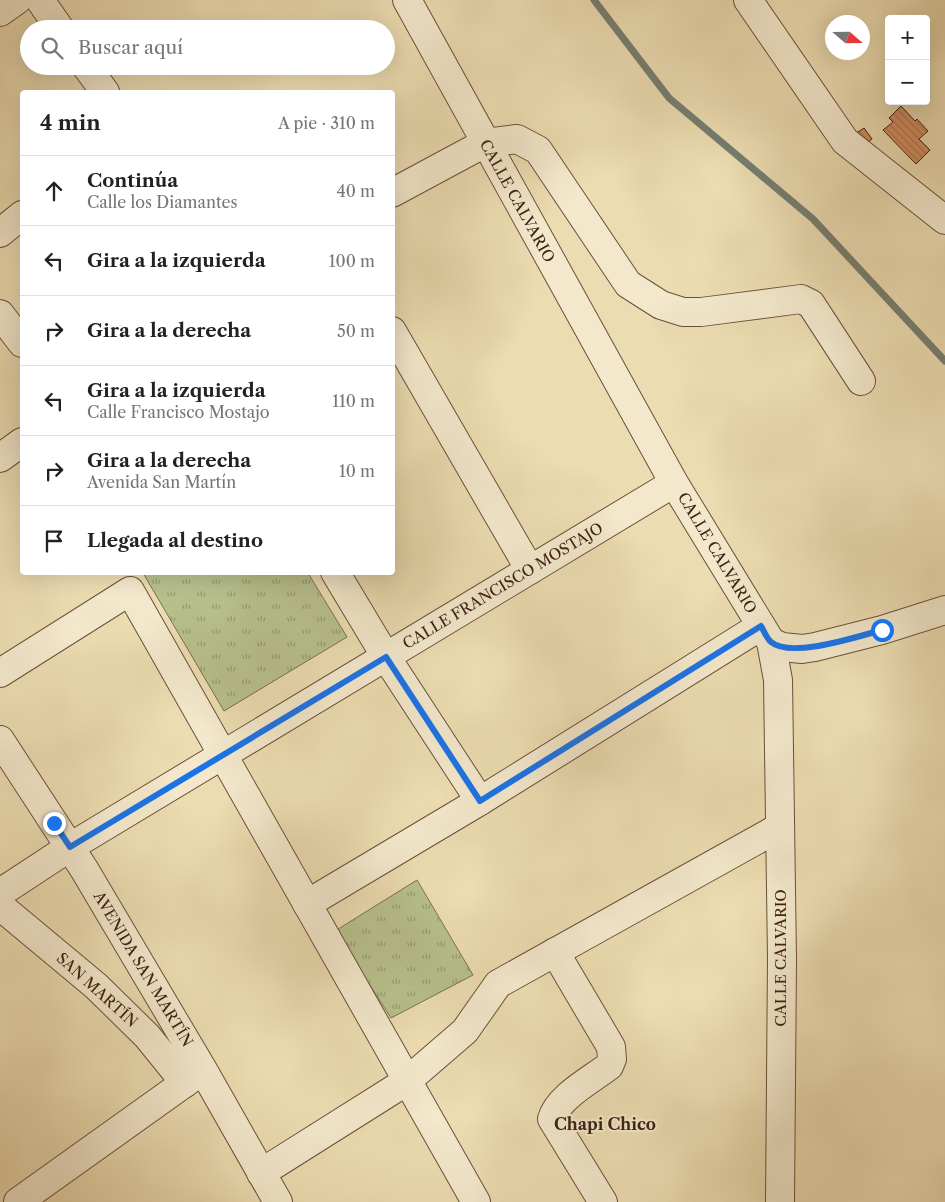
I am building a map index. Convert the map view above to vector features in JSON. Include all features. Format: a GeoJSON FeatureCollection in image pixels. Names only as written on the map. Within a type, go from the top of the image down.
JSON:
{"type":"FeatureCollection","features":[{"type":"Feature","properties":{"kind":"street"},"geometry":{"type":"LineString","coordinates":[[0,12],[17,0]]}},
{"type":"Feature","properties":{"kind":"street"},"geometry":{"type":"LineString","coordinates":[[40,0],[54,20]]}},
{"type":"Feature","properties":{"kind":"street","name":"CALLE CALVARIO"},"geometry":{"type":"LineString","coordinates":[[407,0],[674,483],[766,634],[778,680],[782,969],[780,1202]]}},
{"type":"Feature","properties":{"kind":"street"},"geometry":{"type":"LineString","coordinates":[[748,0],[845,141],[945,220]]}},
{"type":"Feature","properties":{"kind":"street"},"geometry":{"type":"LineString","coordinates":[[93,75],[104,90]]}},
{"type":"Feature","properties":{"kind":"street"},"geometry":{"type":"LineString","coordinates":[[395,191],[485,143],[517,139],[538,150],[628,284],[661,305],[683,312],[701,312],[801,299],[811,304],[861,381]]}},
{"type":"Feature","properties":{"kind":"street"},"geometry":{"type":"LineString","coordinates":[[0,233],[20,217]]}},
{"type":"Feature","properties":{"kind":"street"},"geometry":{"type":"LineString","coordinates":[[0,314],[20,340]]}},
{"type":"Feature","properties":{"kind":"street"},"geometry":{"type":"LineString","coordinates":[[395,336],[530,570]]}},
{"type":"Feature","properties":{"kind":"street"},"geometry":{"type":"LineString","coordinates":[[0,458],[20,443]]}},
{"type":"Feature","properties":{"kind":"street","name":"CALLE FRANCISCO MOSTAJO"},"geometry":{"type":"LineString","coordinates":[[0,893],[70,847],[674,483]]}},
{"type":"Feature","properties":{"kind":"street"},"geometry":{"type":"LineString","coordinates":[[336,575],[386,657],[480,801]]}},
{"type":"Feature","properties":{"kind":"street"},"geometry":{"type":"LineString","coordinates":[[0,673],[130,591],[476,1202]]}},
{"type":"Feature","properties":{"kind":"street"},"geometry":{"type":"LineString","coordinates":[[307,904],[766,634],[782,647],[802,649],[882,630],[945,610]]}},
{"type":"Feature","properties":{"kind":"street","name":"AVENIDA SAN MARTÍN"},"geometry":{"type":"LineString","coordinates":[[0,740],[70,847],[194,1077],[261,1173],[278,1202]]}},
{"type":"Feature","properties":{"kind":"street"},"geometry":{"type":"LineString","coordinates":[[261,1173],[407,1081],[465,1031],[498,984],[780,827]]}},
{"type":"Feature","properties":{"kind":"street","name":"SAN MARTÍN"},"geometry":{"type":"LineString","coordinates":[[0,906],[96,986],[147,1036],[194,1077]]}},
{"type":"Feature","properties":{"kind":"street"},"geometry":{"type":"LineString","coordinates":[[555,952],[611,1047],[612,1059],[608,1066],[561,1102],[554,1110],[552,1119],[603,1202]]}},
{"type":"Feature","properties":{"kind":"street"},"geometry":{"type":"LineString","coordinates":[[18,1202],[194,1077]]}},
{"type":"Feature","properties":{"kind":"green space"},"geometry":{"type":"Polygon","coordinates":[[[144,575],[309,575],[347,637],[224,711],[144,575]]]}},
{"type":"Feature","properties":{"kind":"green space"},"geometry":{"type":"Polygon","coordinates":[[[417,880],[473,975],[391,1018],[335,931],[417,880]]]}},
{"type":"Feature","properties":{"kind":"building"},"geometry":{"type":"Polygon","coordinates":[[[901,106],[928,131],[919,139],[930,150],[916,164],[883,130],[893,122],[889,118],[901,106]]]}},
{"type":"Feature","properties":{"kind":"building"},"geometry":{"type":"Polygon","coordinates":[[[864,128],[872,139],[858,149],[850,137],[864,128]]]}},
{"type":"Feature","properties":{"kind":"waterway"},"geometry":{"type":"LineString","coordinates":[[594,0],[669,98],[813,219],[945,361]]}},
{"type":"Feature","properties":{"kind":"district","name":"Chapi Chico"},"geometry":{"type":"Point","coordinates":[605,1124]}},
{"type":"Feature","properties":{"kind":"route"},"geometry":{"type":"LineString","coordinates":[[54,823],[70,847],[386,657],[480,801],[761,626],[771,642],[782,647],[802,649],[882,630]]}}]}
